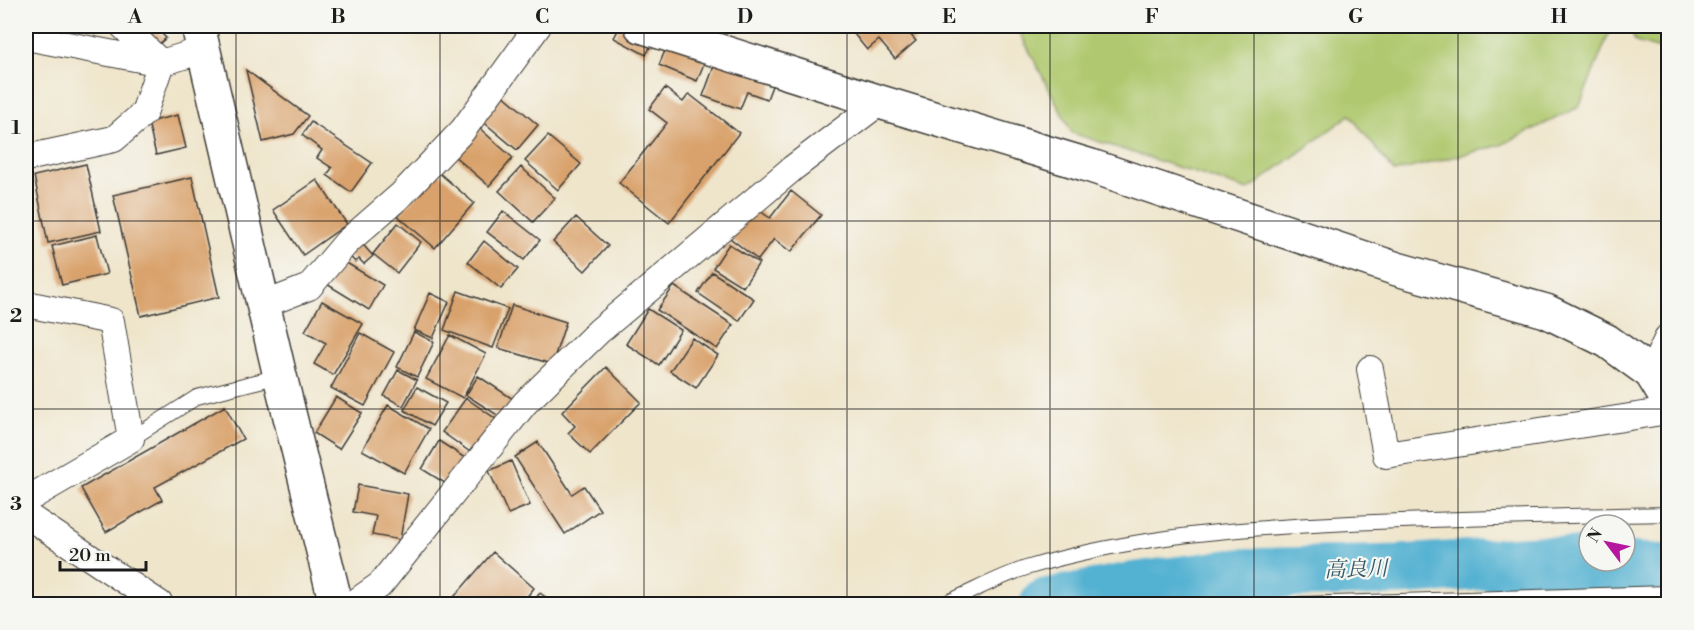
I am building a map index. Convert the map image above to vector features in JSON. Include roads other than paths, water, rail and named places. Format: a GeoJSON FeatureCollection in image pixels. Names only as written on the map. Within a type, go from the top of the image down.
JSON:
{"type":"FeatureCollection","features":[{"type":"Feature","properties":{"kind":"street"},"geometry":{"type":"LineString","coordinates":[[123,26],[161,63]]}},
{"type":"Feature","properties":{"kind":"street"},"geometry":{"type":"LineString","coordinates":[[263,305],[309,287],[347,242],[402,194],[463,130],[538,26]]}},
{"type":"Feature","properties":{"kind":"street"},"geometry":{"type":"LineString","coordinates":[[641,26],[1091,166],[1397,269],[1546,311],[1607,341],[1651,373],[1668,401]]}},
{"type":"Feature","properties":{"kind":"street"},"geometry":{"type":"LineString","coordinates":[[26,37],[161,63]]}},
{"type":"Feature","properties":{"kind":"street"},"geometry":{"type":"LineString","coordinates":[[26,158],[114,139],[144,113],[161,63],[200,38],[279,376],[336,604]]}},
{"type":"Feature","properties":{"kind":"street"},"geometry":{"type":"LineString","coordinates":[[353,604],[380,585],[525,402],[583,347],[793,168],[880,102]]}},
{"type":"Feature","properties":{"kind":"street"},"geometry":{"type":"LineString","coordinates":[[26,304],[111,321],[131,439],[26,500]]}},
{"type":"Feature","properties":{"kind":"street"},"geometry":{"type":"LineString","coordinates":[[1651,373],[1668,337]]}},
{"type":"Feature","properties":{"kind":"street"},"geometry":{"type":"LineString","coordinates":[[1370,369],[1386,455],[1668,411]]}},
{"type":"Feature","properties":{"kind":"street"},"geometry":{"type":"LineString","coordinates":[[26,515],[160,604]]}},
{"type":"Feature","properties":{"kind":"lane"},"geometry":{"type":"LineString","coordinates":[[131,439],[197,397],[279,376]]}},
{"type":"Feature","properties":{"kind":"lane"},"geometry":{"type":"LineString","coordinates":[[943,604],[1024,569],[1105,548],[1186,535],[1288,526],[1430,519],[1668,514]]}},
{"type":"Feature","properties":{"kind":"lane"},"geometry":{"type":"LineString","coordinates":[[1299,604],[1668,594]]}},
{"type":"Feature","properties":{"kind":"waterway","name":"高良川"},"geometry":{"type":"LineString","coordinates":[[1045,604],[1129,588],[1236,574],[1401,570],[1537,561],[1668,570]]}}]}
